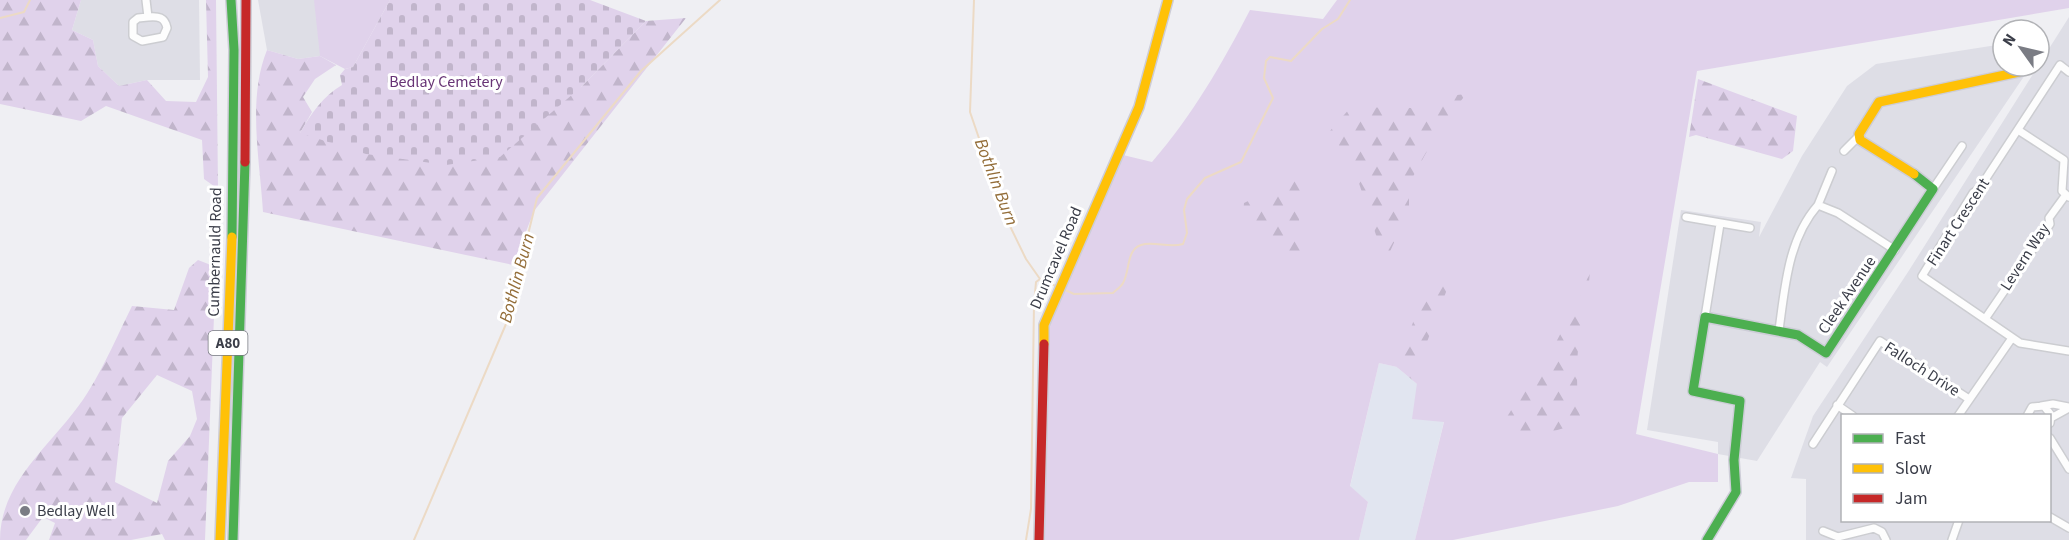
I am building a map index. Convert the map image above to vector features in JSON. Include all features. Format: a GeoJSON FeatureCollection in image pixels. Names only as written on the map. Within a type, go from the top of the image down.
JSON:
{"type":"FeatureCollection","features":[{"type":"Feature","properties":{"kind":"street"},"geometry":{"type":"LineString","coordinates":[[146,0],[148,17]]}},
{"type":"Feature","properties":{"kind":"street","name":"Cumbernauld Road"},"geometry":{"type":"LineString","coordinates":[[220,540],[232,227],[234,50],[231,0]]}},
{"type":"Feature","properties":{"kind":"street","name":"Cumbernauld Road"},"geometry":{"type":"LineString","coordinates":[[233,540],[245,147],[246,0]]}},
{"type":"Feature","properties":{"kind":"street","name":"Drumcavel Road"},"geometry":{"type":"LineString","coordinates":[[1039,540],[1044,325],[1139,107],[1168,0]]}},
{"type":"Feature","properties":{"kind":"street"},"geometry":{"type":"LineString","coordinates":[[148,17],[159,17],[164,20],[167,28],[163,37],[142,41],[133,36],[133,22],[138,18],[148,17]]}},
{"type":"Feature","properties":{"kind":"street","name":"Finart Crescent"},"geometry":{"type":"LineString","coordinates":[[2069,72],[2060,66],[1979,189],[1973,193],[1922,276],[2020,343],[2069,351]]}},
{"type":"Feature","properties":{"kind":"street"},"geometry":{"type":"LineString","coordinates":[[1844,152],[1859,136],[1878,102],[1991,78]]}},
{"type":"Feature","properties":{"kind":"street"},"geometry":{"type":"LineString","coordinates":[[2018,129],[2064,160],[2062,191],[2067,196]]}},
{"type":"Feature","properties":{"kind":"street"},"geometry":{"type":"LineString","coordinates":[[1859,136],[1860,140],[1931,185],[1933,189]]}},
{"type":"Feature","properties":{"kind":"street","name":"Cleek Avenue"},"geometry":{"type":"LineString","coordinates":[[1705,317],[1798,335],[1826,353],[1962,146]]}},
{"type":"Feature","properties":{"kind":"street"},"geometry":{"type":"LineString","coordinates":[[1779,330],[1788,269],[1794,250],[1818,205],[1832,171]]}},
{"type":"Feature","properties":{"kind":"street","name":"Levern Way"},"geometry":{"type":"LineString","coordinates":[[1985,319],[2044,234],[2050,224],[2049,218],[2067,196]]}},
{"type":"Feature","properties":{"kind":"street"},"geometry":{"type":"LineString","coordinates":[[1818,205],[1838,213],[1895,250]]}},
{"type":"Feature","properties":{"kind":"street"},"geometry":{"type":"LineString","coordinates":[[1686,217],[1750,228]]}},
{"type":"Feature","properties":{"kind":"street"},"geometry":{"type":"LineString","coordinates":[[1707,540],[1736,492],[1734,460],[1740,401],[1693,391],[1720,224]]}},
{"type":"Feature","properties":{"kind":"street","name":"Falloch Drive"},"geometry":{"type":"LineString","coordinates":[[1959,414],[2012,338]]}},
{"type":"Feature","properties":{"kind":"street","name":"Falloch Drive"},"geometry":{"type":"LineString","coordinates":[[1813,444],[1880,341],[1969,399]]}},
{"type":"Feature","properties":{"kind":"street"},"geometry":{"type":"LineString","coordinates":[[2026,414],[2032,407],[2053,404],[2069,408]]}},
{"type":"Feature","properties":{"kind":"street"},"geometry":{"type":"LineString","coordinates":[[1837,405],[1850,414]]}},
{"type":"Feature","properties":{"kind":"street"},"geometry":{"type":"LineString","coordinates":[[2041,406],[2049,410],[2049,414]]}},
{"type":"Feature","properties":{"kind":"street"},"geometry":{"type":"LineString","coordinates":[[2051,419],[2069,408]]}},
{"type":"Feature","properties":{"kind":"street"},"geometry":{"type":"LineString","coordinates":[[2051,441],[2069,469]]}},
{"type":"Feature","properties":{"kind":"street"},"geometry":{"type":"LineString","coordinates":[[2051,518],[2069,528]]}},
{"type":"Feature","properties":{"kind":"street"},"geometry":{"type":"LineString","coordinates":[[1952,540],[1958,522]]}},
{"type":"Feature","properties":{"kind":"street"},"geometry":{"type":"LineString","coordinates":[[1823,531],[1838,537],[1874,528],[1882,532],[1886,540]]}},
{"type":"Feature","properties":{"kind":"shaded area"},"geometry":{"type":"Polygon","coordinates":[[[81,0],[199,0],[200,80],[147,80],[119,86],[98,66],[93,40],[72,30],[81,0]]]}},
{"type":"Feature","properties":{"kind":"shaded area"},"geometry":{"type":"Polygon","coordinates":[[[258,0],[316,0],[322,46],[320,56],[298,59],[267,50],[258,0]]]}},
{"type":"Feature","properties":{"kind":"shaded area"},"geometry":{"type":"Polygon","coordinates":[[[2069,17],[2069,540],[1806,540],[1806,479],[1791,478],[1813,416],[1908,272],[2030,78],[2051,78],[2051,46],[2069,17]]]}},
{"type":"Feature","properties":{"kind":"shaded area"},"geometry":{"type":"Polygon","coordinates":[[[1991,46],[1991,78],[2023,78],[1827,367],[1820,362],[1757,461],[1718,454],[1718,442],[1647,430],[1681,210],[1761,222],[1759,237],[1802,156],[1847,86],[1876,64],[1991,46]]]}},
{"type":"Feature","properties":{"kind":"shaded area"},"geometry":{"type":"Polygon","coordinates":[[[1379,363],[1397,367],[1417,384],[1444,421],[1415,540],[1359,540],[1368,502],[1350,487],[1379,363]]]}},
{"type":"Feature","properties":{"kind":"green space"},"geometry":{"type":"Polygon","coordinates":[[[0,0],[81,0],[72,30],[93,40],[98,66],[119,86],[147,80],[166,101],[196,102],[208,77],[206,0],[216,0],[218,189],[204,179],[202,140],[106,106],[81,121],[0,104],[0,0]]]}},
{"type":"Feature","properties":{"kind":"green space"},"geometry":{"type":"Polygon","coordinates":[[[314,0],[390,0],[353,67],[345,69],[320,56],[314,0]]]}},
{"type":"Feature","properties":{"kind":"green space","name":"Bedlay Cemetery"},"geometry":{"type":"Polygon","coordinates":[[[390,0],[590,0],[646,21],[581,87],[500,157],[446,165],[366,154],[300,133],[318,106],[342,85],[340,75],[345,69],[353,67],[390,0]]]}},
{"type":"Feature","properties":{"kind":"green space"},"geometry":{"type":"Polygon","coordinates":[[[1337,0],[2069,0],[2069,8],[2010,18],[1991,18],[1991,21],[1697,71],[1636,434],[1718,454],[1718,482],[1689,482],[1618,506],[1453,540],[1415,540],[1444,422],[1412,419],[1417,383],[1397,367],[1379,363],[1350,486],[1368,502],[1359,540],[1045,540],[1043,495],[1050,325],[1070,270],[1123,155],[1152,162],[1206,89],[1250,10],[1323,19],[1337,0]]]}},
{"type":"Feature","properties":{"kind":"green space"},"geometry":{"type":"Polygon","coordinates":[[[686,18],[534,211],[513,265],[263,212],[256,109],[261,69],[267,50],[298,59],[320,56],[336,65],[315,79],[303,97],[312,112],[300,133],[581,87],[646,21],[686,18]]]}},
{"type":"Feature","properties":{"kind":"green space"},"geometry":{"type":"Polygon","coordinates":[[[1698,79],[1797,116],[1793,151],[1782,159],[1696,135],[1689,137],[1698,79]]]}},
{"type":"Feature","properties":{"kind":"green space"},"geometry":{"type":"Polygon","coordinates":[[[1466,94],[1437,133],[1409,184],[1409,210],[1387,258],[1376,235],[1355,171],[1330,131],[1351,107],[1412,108],[1448,96],[1466,94]]]}},
{"type":"Feature","properties":{"kind":"green space"},"geometry":{"type":"Polygon","coordinates":[[[1302,162],[1299,217],[1303,253],[1302,268],[1289,259],[1243,214],[1244,203],[1275,188],[1287,173],[1302,162]]]}},
{"type":"Feature","properties":{"kind":"green space"},"geometry":{"type":"Polygon","coordinates":[[[198,260],[216,267],[205,540],[165,540],[162,534],[131,540],[49,540],[55,523],[43,517],[26,540],[0,540],[3,518],[20,479],[88,392],[132,306],[174,310],[189,268],[198,260]],[[157,375],[122,418],[115,482],[157,503],[168,461],[190,436],[197,419],[192,391],[157,375]]]}},
{"type":"Feature","properties":{"kind":"green space"},"geometry":{"type":"Polygon","coordinates":[[[1590,267],[1577,357],[1581,423],[1527,439],[1497,433],[1528,383],[1543,367],[1584,289],[1590,267]]]}},
{"type":"Feature","properties":{"kind":"green space"},"geometry":{"type":"Polygon","coordinates":[[[1454,271],[1422,355],[1417,384],[1397,367],[1421,300],[1454,271]]]}},
{"type":"Feature","properties":{"kind":"waterway"},"geometry":{"type":"LineString","coordinates":[[0,18],[24,12],[30,0]]}},
{"type":"Feature","properties":{"kind":"waterway","name":"Bothlin Burn"},"geometry":{"type":"LineString","coordinates":[[414,540],[506,324],[537,198],[641,71],[720,0]]}},
{"type":"Feature","properties":{"kind":"waterway","name":"Bothlin Burn"},"geometry":{"type":"LineString","coordinates":[[974,0],[970,112],[1007,220],[1026,259],[1040,279],[1058,287]]}},
{"type":"Feature","properties":{"kind":"waterway","name":"Bothlin Burn"},"geometry":{"type":"LineString","coordinates":[[1063,289],[1074,294],[1113,293],[1123,283],[1134,249],[1145,244],[1183,244],[1187,233],[1184,210],[1187,199],[1205,178],[1241,162],[1273,98],[1264,78],[1266,61],[1270,57],[1291,61],[1322,29],[1338,19],[1350,0]]}},
{"type":"Feature","properties":{"kind":"waterway"},"geometry":{"type":"LineString","coordinates":[[1026,540],[1031,509],[1034,304],[1036,282],[1040,279]]}},
{"type":"Feature","properties":{"kind":"traffic: fast"},"geometry":{"type":"LineString","coordinates":[[231,0],[234,50],[232,237]]}},
{"type":"Feature","properties":{"kind":"traffic: fast"},"geometry":{"type":"LineString","coordinates":[[233,540],[245,162]]}},
{"type":"Feature","properties":{"kind":"traffic: fast"},"geometry":{"type":"LineString","coordinates":[[1707,540],[1736,492],[1734,460],[1740,401],[1693,391],[1705,317],[1798,335],[1826,353],[1933,189],[1914,174]]}},
{"type":"Feature","properties":{"kind":"traffic: slow"},"geometry":{"type":"LineString","coordinates":[[1044,344],[1044,325],[1139,107],[1168,0]]}},
{"type":"Feature","properties":{"kind":"traffic: slow"},"geometry":{"type":"LineString","coordinates":[[1914,174],[1860,140],[1859,134],[1879,102],[1991,78]]}},
{"type":"Feature","properties":{"kind":"traffic: slow"},"geometry":{"type":"LineString","coordinates":[[220,540],[232,237]]}},
{"type":"Feature","properties":{"kind":"traffic: jam"},"geometry":{"type":"LineString","coordinates":[[245,162],[246,0]]}},
{"type":"Feature","properties":{"kind":"traffic: jam"},"geometry":{"type":"LineString","coordinates":[[1039,540],[1044,344]]}},
{"type":"Feature","properties":{"kind":"place","name":"Bedlay Well"},"geometry":{"type":"Point","coordinates":[25,511]}}]}
